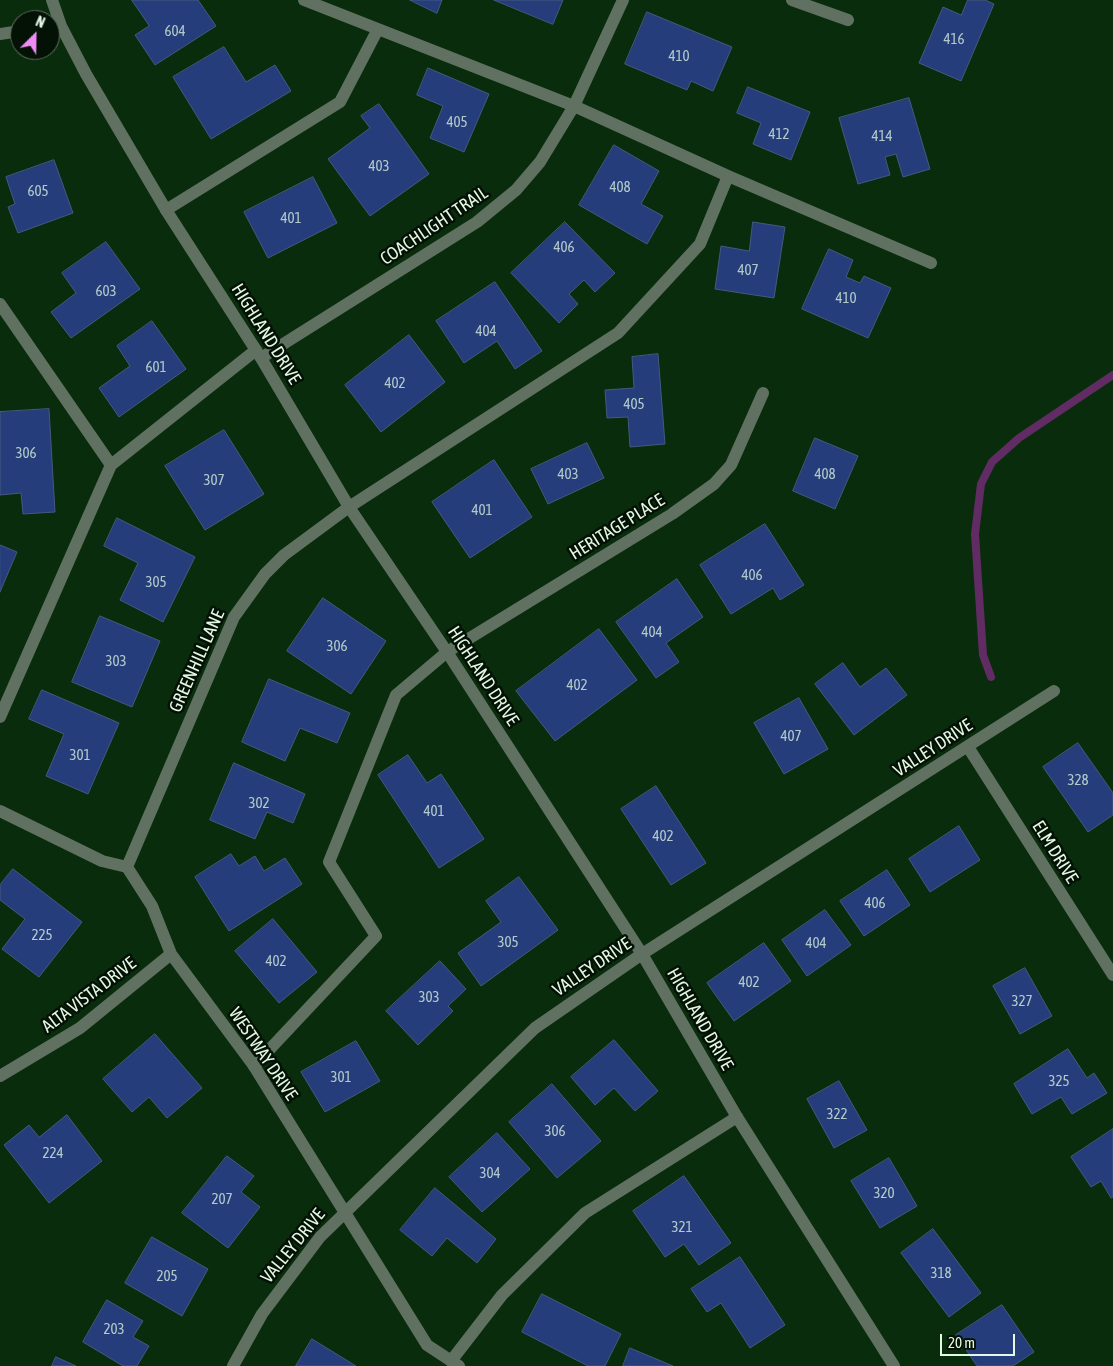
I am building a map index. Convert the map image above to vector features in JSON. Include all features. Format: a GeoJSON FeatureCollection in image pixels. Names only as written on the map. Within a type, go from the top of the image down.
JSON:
{"type":"FeatureCollection","features":[{"type":"Feature","properties":{"kind":"street"},"geometry":{"type":"LineString","coordinates":[[304,0],[574,106],[728,176],[931,263]]}},
{"type":"Feature","properties":{"kind":"street","name":"COACHLIGHT TRAIL"},"geometry":{"type":"LineString","coordinates":[[111,465],[259,354],[477,222],[516,190],[540,162],[574,106],[623,0]]}},
{"type":"Feature","properties":{"kind":"street"},"geometry":{"type":"LineString","coordinates":[[792,0],[848,20]]}},
{"type":"Feature","properties":{"kind":"street"},"geometry":{"type":"LineString","coordinates":[[166,210],[340,102],[378,29]]}},
{"type":"Feature","properties":{"kind":"street","name":"HIGHLAND DRIVE"},"geometry":{"type":"LineString","coordinates":[[60,34],[86,74],[166,210],[259,354],[349,508],[447,652],[642,954],[737,1117],[894,1366]]}},
{"type":"Feature","properties":{"kind":"street","name":"GREENHILL LANE"},"geometry":{"type":"LineString","coordinates":[[127,867],[234,617],[264,574],[284,555],[349,508],[618,334],[700,244],[728,176]]}},
{"type":"Feature","properties":{"kind":"street"},"geometry":{"type":"LineString","coordinates":[[0,304],[111,465],[0,717]]}},
{"type":"Feature","properties":{"kind":"street","name":"HERITAGE PLACE"},"geometry":{"type":"LineString","coordinates":[[254,1066],[376,936],[329,862],[396,695],[447,652],[672,514],[714,484],[731,465],[763,393]]}},
{"type":"Feature","properties":{"kind":"street","name":"VALLEY DRIVE"},"geometry":{"type":"LineString","coordinates":[[234,1366],[262,1314],[320,1237],[343,1212],[535,1028],[642,954],[1054,691]]}},
{"type":"Feature","properties":{"kind":"street","name":"ELM DRIVE"},"geometry":{"type":"LineString","coordinates":[[968,746],[1113,975]]}},
{"type":"Feature","properties":{"kind":"street"},"geometry":{"type":"LineString","coordinates":[[0,811],[102,861],[127,867]]}},
{"type":"Feature","properties":{"kind":"street","name":"WESTWAY DRIVE"},"geometry":{"type":"LineString","coordinates":[[127,867],[152,906],[171,954],[254,1066],[427,1345],[455,1363]]}},
{"type":"Feature","properties":{"kind":"street","name":"ALTA VISTA DRIVE"},"geometry":{"type":"LineString","coordinates":[[0,1076],[80,1028],[171,954]]}},
{"type":"Feature","properties":{"kind":"street"},"geometry":{"type":"LineString","coordinates":[[455,1363],[502,1295],[585,1213],[737,1117]]}},
{"type":"Feature","properties":{"kind":"building"},"geometry":{"type":"Polygon","coordinates":[[[132,0],[198,0],[216,26],[155,65],[135,35],[149,26],[132,0]]]}},
{"type":"Feature","properties":{"kind":"building"},"geometry":{"type":"Polygon","coordinates":[[[410,0],[442,0],[437,13],[410,0]]]}},
{"type":"Feature","properties":{"kind":"building"},"geometry":{"type":"Polygon","coordinates":[[[494,0],[563,0],[553,24],[494,0]]]}},
{"type":"Feature","properties":{"kind":"building"},"geometry":{"type":"Polygon","coordinates":[[[968,0],[985,0],[994,4],[961,81],[919,63],[943,7],[961,15],[968,0]]]}},
{"type":"Feature","properties":{"kind":"building"},"geometry":{"type":"Polygon","coordinates":[[[647,12],[732,47],[713,91],[691,81],[687,90],[625,64],[647,12]]]}},
{"type":"Feature","properties":{"kind":"building"},"geometry":{"type":"Polygon","coordinates":[[[224,47],[246,82],[275,65],[291,91],[211,139],[173,77],[224,47]]]}},
{"type":"Feature","properties":{"kind":"building"},"geometry":{"type":"Polygon","coordinates":[[[428,68],[489,94],[464,152],[430,138],[443,106],[417,95],[428,68]]]}},
{"type":"Feature","properties":{"kind":"building"},"geometry":{"type":"Polygon","coordinates":[[[748,87],[810,112],[791,160],[753,144],[761,123],[737,113],[748,87]]]}},
{"type":"Feature","properties":{"kind":"building"},"geometry":{"type":"Polygon","coordinates":[[[909,98],[930,169],[903,177],[896,154],[885,157],[890,175],[858,184],[839,118],[909,98]]]}},
{"type":"Feature","properties":{"kind":"building"},"geometry":{"type":"Polygon","coordinates":[[[379,104],[429,174],[370,216],[328,159],[370,128],[361,116],[379,104]]]}},
{"type":"Feature","properties":{"kind":"building"},"geometry":{"type":"Polygon","coordinates":[[[614,145],[659,171],[641,204],[663,216],[647,244],[579,205],[614,145]]]}},
{"type":"Feature","properties":{"kind":"building"},"geometry":{"type":"Polygon","coordinates":[[[54,160],[73,213],[18,233],[8,207],[15,204],[6,177],[54,160]]]}},
{"type":"Feature","properties":{"kind":"building"},"geometry":{"type":"Polygon","coordinates":[[[313,177],[337,223],[268,258],[244,212],[313,177]]]}},
{"type":"Feature","properties":{"kind":"building"},"geometry":{"type":"Polygon","coordinates":[[[565,222],[615,273],[595,292],[584,280],[569,294],[578,304],[559,323],[511,273],[565,222]]]}},
{"type":"Feature","properties":{"kind":"building"},"geometry":{"type":"Polygon","coordinates":[[[753,222],[785,227],[774,298],[715,289],[721,246],[749,251],[753,222]]]}},
{"type":"Feature","properties":{"kind":"building"},"geometry":{"type":"Polygon","coordinates":[[[106,242],[140,289],[71,338],[51,312],[76,293],[62,273],[106,242]]]}},
{"type":"Feature","properties":{"kind":"building"},"geometry":{"type":"Polygon","coordinates":[[[829,249],[853,260],[846,277],[860,283],[864,276],[891,288],[868,338],[802,309],[829,249]]]}},
{"type":"Feature","properties":{"kind":"building"},"geometry":{"type":"Polygon","coordinates":[[[495,282],[542,351],[515,369],[497,341],[464,363],[436,321],[495,282]]]}},
{"type":"Feature","properties":{"kind":"building"},"geometry":{"type":"Polygon","coordinates":[[[152,321],[186,369],[119,417],[99,388],[130,366],[117,346],[152,321]]]}},
{"type":"Feature","properties":{"kind":"building"},"geometry":{"type":"Polygon","coordinates":[[[409,335],[445,382],[381,432],[345,385],[409,335]]]}},
{"type":"Feature","properties":{"kind":"building"},"geometry":{"type":"Polygon","coordinates":[[[658,354],[665,444],[630,447],[628,417],[607,418],[605,390],[634,388],[632,357],[658,354]]]}},
{"type":"Feature","properties":{"kind":"building"},"geometry":{"type":"Polygon","coordinates":[[[49,409],[55,512],[23,514],[21,493],[0,495],[0,412],[49,409]]]}},
{"type":"Feature","properties":{"kind":"building"},"geometry":{"type":"Polygon","coordinates":[[[224,430],[264,494],[205,530],[165,466],[224,430]]]}},
{"type":"Feature","properties":{"kind":"building"},"geometry":{"type":"Polygon","coordinates":[[[815,438],[858,456],[835,509],[793,491],[815,438]]]}},
{"type":"Feature","properties":{"kind":"building"},"geometry":{"type":"Polygon","coordinates":[[[587,443],[604,478],[548,504],[531,469],[587,443]]]}},
{"type":"Feature","properties":{"kind":"building"},"geometry":{"type":"Polygon","coordinates":[[[494,460],[532,517],[470,558],[432,502],[494,460]]]}},
{"type":"Feature","properties":{"kind":"building"},"geometry":{"type":"Polygon","coordinates":[[[117,518],[195,557],[163,622],[120,600],[138,563],[104,546],[117,518]]]}},
{"type":"Feature","properties":{"kind":"building"},"geometry":{"type":"Polygon","coordinates":[[[765,524],[804,585],[780,600],[773,588],[731,614],[700,565],[765,524]]]}},
{"type":"Feature","properties":{"kind":"building"},"geometry":{"type":"Polygon","coordinates":[[[0,545],[17,552],[0,592],[0,545]]]}},
{"type":"Feature","properties":{"kind":"building"},"geometry":{"type":"Polygon","coordinates":[[[677,579],[703,617],[666,643],[679,662],[656,678],[616,622],[677,579]]]}},
{"type":"Feature","properties":{"kind":"building"},"geometry":{"type":"Polygon","coordinates":[[[323,598],[386,641],[351,694],[287,651],[323,598]]]}},
{"type":"Feature","properties":{"kind":"building"},"geometry":{"type":"Polygon","coordinates":[[[100,616],[160,641],[132,707],[72,682],[100,616]]]}},
{"type":"Feature","properties":{"kind":"building"},"geometry":{"type":"Polygon","coordinates":[[[599,629],[637,680],[555,741],[516,691],[599,629]]]}},
{"type":"Feature","properties":{"kind":"building"},"geometry":{"type":"Polygon","coordinates":[[[843,663],[860,687],[886,668],[907,695],[854,735],[815,684],[843,663]]]}},
{"type":"Feature","properties":{"kind":"building"},"geometry":{"type":"Polygon","coordinates":[[[269,679],[350,713],[337,743],[300,728],[285,761],[242,742],[269,679]]]}},
{"type":"Feature","properties":{"kind":"building"},"geometry":{"type":"Polygon","coordinates":[[[42,690],[119,723],[88,794],[46,776],[64,734],[29,719],[42,690]]]}},
{"type":"Feature","properties":{"kind":"building"},"geometry":{"type":"Polygon","coordinates":[[[799,698],[828,749],[784,774],[754,723],[799,698]]]}},
{"type":"Feature","properties":{"kind":"building"},"geometry":{"type":"Polygon","coordinates":[[[1078,743],[1113,793],[1113,815],[1088,832],[1043,767],[1078,743]]]}},
{"type":"Feature","properties":{"kind":"building"},"geometry":{"type":"Polygon","coordinates":[[[408,755],[427,783],[441,774],[484,839],[439,868],[378,775],[408,755]]]}},
{"type":"Feature","properties":{"kind":"building"},"geometry":{"type":"Polygon","coordinates":[[[234,763],[305,794],[293,823],[267,812],[255,839],[210,820],[234,763]]]}},
{"type":"Feature","properties":{"kind":"building"},"geometry":{"type":"Polygon","coordinates":[[[656,786],[706,863],[671,885],[621,809],[656,786]]]}},
{"type":"Feature","properties":{"kind":"building"},"geometry":{"type":"Polygon","coordinates":[[[959,826],[980,860],[930,892],[909,859],[959,826]]]}},
{"type":"Feature","properties":{"kind":"building"},"geometry":{"type":"Polygon","coordinates":[[[231,854],[239,866],[255,856],[264,871],[285,858],[302,884],[229,931],[195,877],[231,854]]]}},
{"type":"Feature","properties":{"kind":"building"},"geometry":{"type":"Polygon","coordinates":[[[13,869],[82,922],[39,977],[2,949],[25,919],[0,900],[0,885],[13,869]]]}},
{"type":"Feature","properties":{"kind":"building"},"geometry":{"type":"Polygon","coordinates":[[[887,870],[910,905],[864,936],[840,901],[887,870]]]}},
{"type":"Feature","properties":{"kind":"building"},"geometry":{"type":"Polygon","coordinates":[[[519,877],[558,930],[481,986],[458,953],[501,922],[486,901],[519,877]]]}},
{"type":"Feature","properties":{"kind":"building"},"geometry":{"type":"Polygon","coordinates":[[[825,910],[851,945],[807,976],[782,940],[825,910]]]}},
{"type":"Feature","properties":{"kind":"building"},"geometry":{"type":"Polygon","coordinates":[[[273,919],[317,972],[279,1003],[235,951],[273,919]]]}},
{"type":"Feature","properties":{"kind":"building"},"geometry":{"type":"Polygon","coordinates":[[[764,943],[791,981],[734,1021],[707,983],[764,943]]]}},
{"type":"Feature","properties":{"kind":"building"},"geometry":{"type":"Polygon","coordinates":[[[440,961],[466,989],[448,1006],[453,1011],[418,1045],[386,1011],[440,961]]]}},
{"type":"Feature","properties":{"kind":"building"},"geometry":{"type":"Polygon","coordinates":[[[1025,968],[1052,1016],[1020,1034],[993,986],[1025,968]]]}},
{"type":"Feature","properties":{"kind":"building"},"geometry":{"type":"Polygon","coordinates":[[[155,1034],[202,1088],[167,1118],[149,1097],[132,1112],[103,1079],[155,1034]]]}},
{"type":"Feature","properties":{"kind":"building"},"geometry":{"type":"Polygon","coordinates":[[[614,1040],[658,1091],[635,1111],[614,1088],[595,1105],[571,1077],[614,1040]]]}},
{"type":"Feature","properties":{"kind":"building"},"geometry":{"type":"Polygon","coordinates":[[[356,1041],[380,1081],[325,1112],[301,1072],[356,1041]]]}},
{"type":"Feature","properties":{"kind":"building"},"geometry":{"type":"Polygon","coordinates":[[[1068,1049],[1087,1078],[1094,1073],[1107,1093],[1072,1114],[1061,1097],[1032,1114],[1014,1084],[1068,1049]]]}},
{"type":"Feature","properties":{"kind":"building"},"geometry":{"type":"Polygon","coordinates":[[[839,1081],[867,1130],[834,1148],[807,1099],[839,1081]]]}},
{"type":"Feature","properties":{"kind":"building"},"geometry":{"type":"Polygon","coordinates":[[[552,1084],[601,1141],[557,1178],[509,1122],[552,1084]]]}},
{"type":"Feature","properties":{"kind":"building"},"geometry":{"type":"Polygon","coordinates":[[[67,1115],[102,1161],[49,1203],[4,1145],[29,1125],[39,1137],[67,1115]]]}},
{"type":"Feature","properties":{"kind":"building"},"geometry":{"type":"Polygon","coordinates":[[[1113,1129],[1113,1197],[1111,1198],[1101,1181],[1091,1187],[1071,1157],[1113,1129]]]}},
{"type":"Feature","properties":{"kind":"building"},"geometry":{"type":"Polygon","coordinates":[[[497,1133],[530,1169],[482,1212],[449,1177],[497,1133]]]}},
{"type":"Feature","properties":{"kind":"building"},"geometry":{"type":"Polygon","coordinates":[[[227,1156],[254,1176],[241,1192],[260,1207],[228,1248],[182,1213],[227,1156]]]}},
{"type":"Feature","properties":{"kind":"building"},"geometry":{"type":"Polygon","coordinates":[[[889,1158],[917,1206],[880,1228],[851,1181],[889,1158]]]}},
{"type":"Feature","properties":{"kind":"building"},"geometry":{"type":"Polygon","coordinates":[[[684,1176],[731,1243],[699,1265],[684,1244],[665,1257],[633,1211],[684,1176]]]}},
{"type":"Feature","properties":{"kind":"building"},"geometry":{"type":"Polygon","coordinates":[[[435,1188],[496,1239],[477,1263],[447,1238],[432,1256],[400,1230],[435,1188]]]}},
{"type":"Feature","properties":{"kind":"building"},"geometry":{"type":"Polygon","coordinates":[[[933,1229],[981,1293],[949,1317],[901,1253],[933,1229]]]}},
{"type":"Feature","properties":{"kind":"building"},"geometry":{"type":"Polygon","coordinates":[[[152,1237],[208,1269],[182,1316],[125,1283],[152,1237]]]}},
{"type":"Feature","properties":{"kind":"building"},"geometry":{"type":"Polygon","coordinates":[[[740,1257],[785,1325],[750,1348],[721,1303],[707,1312],[691,1289],[740,1257]]]}},
{"type":"Feature","properties":{"kind":"building"},"geometry":{"type":"Polygon","coordinates":[[[542,1294],[621,1334],[605,1366],[588,1366],[522,1332],[542,1294]]]}},
{"type":"Feature","properties":{"kind":"building"},"geometry":{"type":"Polygon","coordinates":[[[107,1300],[143,1321],[133,1337],[149,1346],[137,1366],[123,1366],[83,1342],[107,1300]]]}},
{"type":"Feature","properties":{"kind":"building"},"geometry":{"type":"Polygon","coordinates":[[[1002,1305],[1034,1352],[1013,1366],[977,1366],[956,1335],[1002,1305]]]}},
{"type":"Feature","properties":{"kind":"building"},"geometry":{"type":"Polygon","coordinates":[[[312,1339],[356,1366],[296,1366],[312,1339]]]}},
{"type":"Feature","properties":{"kind":"building"},"geometry":{"type":"Polygon","coordinates":[[[630,1348],[673,1366],[623,1366],[630,1348]]]}},
{"type":"Feature","properties":{"kind":"building"},"geometry":{"type":"Polygon","coordinates":[[[56,1357],[76,1366],[52,1366],[56,1357]]]}},
{"type":"Feature","properties":{"kind":"waterway"},"geometry":{"type":"LineString","coordinates":[[991,677],[983,655],[975,534],[981,484],[992,462],[1019,438],[1113,375]]}}]}
